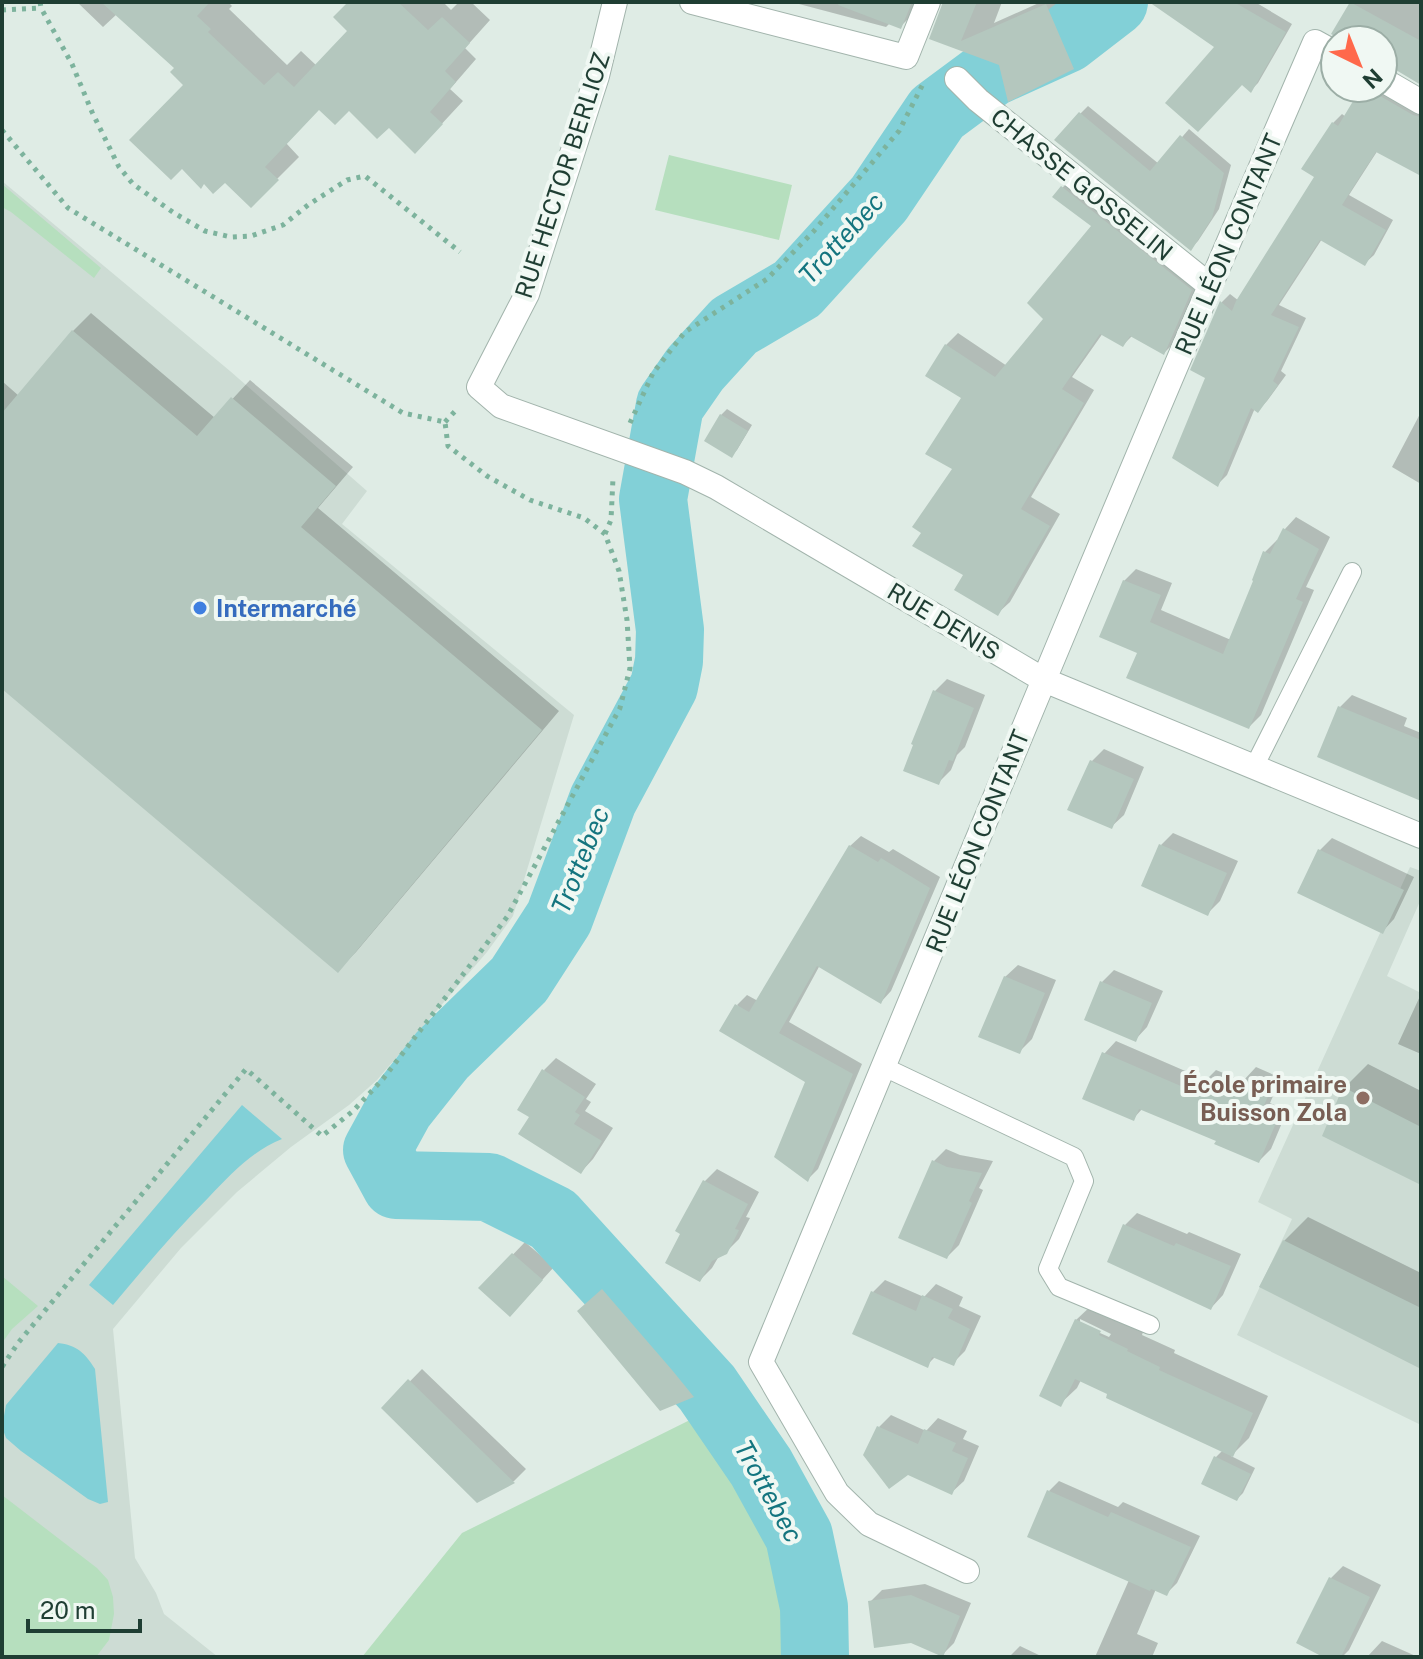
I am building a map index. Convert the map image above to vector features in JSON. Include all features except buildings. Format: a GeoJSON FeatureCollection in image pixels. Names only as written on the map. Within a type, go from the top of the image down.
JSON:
{"type":"FeatureCollection","features":[{"type":"Feature","properties":{"kind":"street","name":"RUE HECTOR BERLIOZ"},"geometry":{"type":"LineString","coordinates":[[479,387],[527,294],[597,76],[615,2]]}},
{"type":"Feature","properties":{"kind":"street"},"geometry":{"type":"LineString","coordinates":[[692,2],[906,57],[928,2]]}},
{"type":"Feature","properties":{"kind":"street","name":"RUE LÉON CONTANT"},"geometry":{"type":"LineString","coordinates":[[967,1571],[869,1524],[837,1493],[761,1362],[1209,285],[1319,59]]}},
{"type":"Feature","properties":{"kind":"street","name":"CHASSE GOSSELIN"},"geometry":{"type":"LineString","coordinates":[[957,79],[978,100],[1209,285]]}},
{"type":"Feature","properties":{"kind":"street"},"geometry":{"type":"LineString","coordinates":[[1399,89],[1421,102]]}},
{"type":"Feature","properties":{"kind":"street","name":"RUE DENIS"},"geometry":{"type":"LineString","coordinates":[[479,387],[501,406],[685,472],[1044,680],[1421,836]]}},
{"type":"Feature","properties":{"kind":"lane"},"geometry":{"type":"LineString","coordinates":[[1254,767],[1352,572]]}},
{"type":"Feature","properties":{"kind":"lane"},"geometry":{"type":"LineString","coordinates":[[884,1067],[1074,1157],[1084,1181],[1048,1269],[1059,1287],[1150,1325]]}},
{"type":"Feature","properties":{"kind":"path"},"geometry":{"type":"LineString","coordinates":[[2,10],[40,5],[72,64],[119,167],[133,184],[205,231],[231,237],[251,236],[283,225],[347,180],[365,176],[460,252]]}},
{"type":"Feature","properties":{"kind":"path"},"geometry":{"type":"LineString","coordinates":[[605,534],[611,520],[613,479],[619,448],[653,373],[685,332],[767,279],[813,232],[899,131],[925,79]]}},
{"type":"Feature","properties":{"kind":"path"},"geometry":{"type":"LineString","coordinates":[[2,130],[68,208],[403,413],[445,422],[448,446],[487,476],[530,500],[584,518],[605,534],[619,571],[630,668],[620,708],[507,917],[383,1079],[353,1111],[322,1136],[246,1069],[18,1343],[2,1367]]}},
{"type":"Feature","properties":{"kind":"shaded area"},"geometry":{"type":"Polygon","coordinates":[[[2,181],[230,371],[367,491],[342,524],[574,715],[513,916],[487,952],[377,1080],[237,1192],[181,1248],[113,1329],[135,1558],[156,1593],[164,1614],[218,1657],[2,1657],[2,181]]]}},
{"type":"Feature","properties":{"kind":"shaded area","name":"École primaire Buisson Zola"},"geometry":{"type":"Polygon","coordinates":[[[1410,867],[1421,871],[1421,899],[1387,976],[1421,993],[1421,1425],[1237,1335],[1292,1219],[1258,1202],[1410,867]]]}},
{"type":"Feature","properties":{"kind":"green space"},"geometry":{"type":"Polygon","coordinates":[[[669,155],[792,185],[779,240],[655,210],[669,155]]]}},
{"type":"Feature","properties":{"kind":"green space"},"geometry":{"type":"Polygon","coordinates":[[[2,184],[101,268],[94,278],[2,207],[2,184]]]}},
{"type":"Feature","properties":{"kind":"green space"},"geometry":{"type":"Polygon","coordinates":[[[2,1276],[38,1306],[12,1329],[2,1343],[2,1276]]]}},
{"type":"Feature","properties":{"kind":"green space"},"geometry":{"type":"Polygon","coordinates":[[[698,1416],[750,1495],[782,1560],[794,1639],[791,1657],[362,1657],[462,1533],[698,1416]]]}},
{"type":"Feature","properties":{"kind":"green space"},"geometry":{"type":"Polygon","coordinates":[[[2,1495],[97,1568],[108,1580],[114,1614],[109,1640],[96,1657],[2,1657],[2,1495]]]}},
{"type":"Feature","properties":{"kind":"water"},"geometry":{"type":"Polygon","coordinates":[[[242,1105],[282,1139],[252,1157],[225,1180],[113,1305],[89,1285],[242,1105]]]}},
{"type":"Feature","properties":{"kind":"water"},"geometry":{"type":"Polygon","coordinates":[[[58,1343],[80,1351],[95,1369],[108,1502],[100,1504],[88,1499],[21,1451],[6,1438],[2,1427],[6,1405],[58,1343]]]}},
{"type":"Feature","properties":{"kind":"waterway","name":"Trottebec"},"geometry":{"type":"LineString","coordinates":[[815,1657],[814,1607],[799,1536],[761,1467],[707,1388],[553,1219],[489,1187],[396,1185],[377,1150],[400,1108],[442,1055],[519,980],[559,918],[603,800],[664,686],[670,630],[653,499],[670,405],[695,369],[734,326],[797,289],[879,199],[937,113],[991,73],[1066,39],[1114,2]]}},
{"type":"Feature","properties":{"kind":"place","name":"Intermarché"},"geometry":{"type":"Point","coordinates":[200,608]}},
{"type":"Feature","properties":{"kind":"place","name":"École primaire Buisson Zola"},"geometry":{"type":"Point","coordinates":[1363,1098]}}]}
